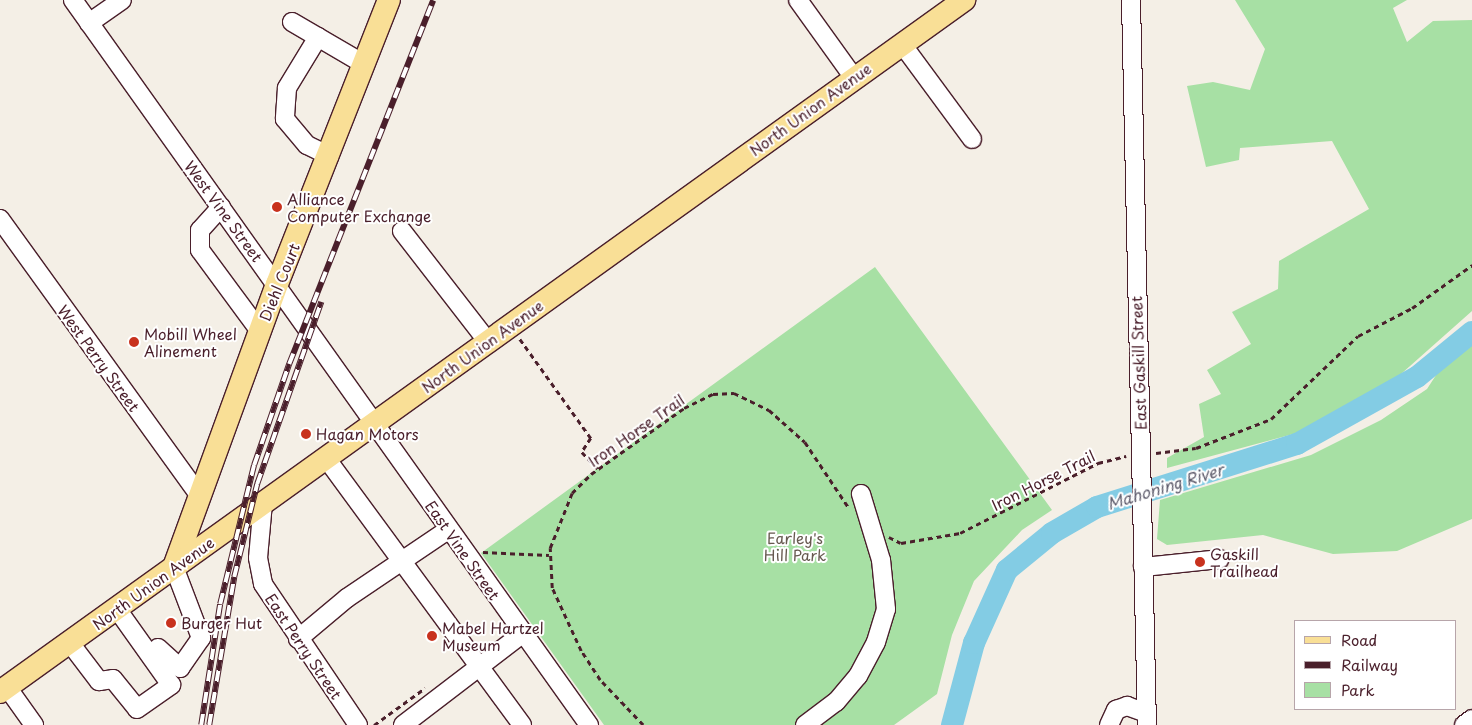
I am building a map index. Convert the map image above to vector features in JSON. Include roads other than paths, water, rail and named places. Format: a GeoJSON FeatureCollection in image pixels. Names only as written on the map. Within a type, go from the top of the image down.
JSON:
{"type":"FeatureCollection","features":[{"type":"Feature","properties":{"kind":"main road","name":"Diehl Court"},"geometry":{"type":"LineString","coordinates":[[174,567],[277,284],[330,156],[389,0]]}},
{"type":"Feature","properties":{"kind":"main road","name":"North Union Avenue"},"geometry":{"type":"LineString","coordinates":[[4,690],[964,0]]}},
{"type":"Feature","properties":{"kind":"street","name":"West Vine Street"},"geometry":{"type":"LineString","coordinates":[[73,0],[277,284],[374,423]]}},
{"type":"Feature","properties":{"kind":"street"},"geometry":{"type":"LineString","coordinates":[[89,23],[122,0]]}},
{"type":"Feature","properties":{"kind":"street"},"geometry":{"type":"LineString","coordinates":[[798,0],[854,78]]}},
{"type":"Feature","properties":{"kind":"street","name":"East Gaskill Street"},"geometry":{"type":"LineString","coordinates":[[1131,0],[1146,719]]}},
{"type":"Feature","properties":{"kind":"street"},"geometry":{"type":"LineString","coordinates":[[292,22],[364,64]]}},
{"type":"Feature","properties":{"kind":"street"},"geometry":{"type":"LineString","coordinates":[[318,37],[287,88],[285,119],[307,144],[330,156]]}},
{"type":"Feature","properties":{"kind":"street"},"geometry":{"type":"LineString","coordinates":[[902,44],[972,138]]}},
{"type":"Feature","properties":{"kind":"street"},"geometry":{"type":"LineString","coordinates":[[221,207],[200,230],[200,250],[260,330]]}},
{"type":"Feature","properties":{"kind":"street","name":"West Perry Street"},"geometry":{"type":"LineString","coordinates":[[0,220],[199,495]]}},
{"type":"Feature","properties":{"kind":"street"},"geometry":{"type":"LineString","coordinates":[[402,231],[488,342]]}},
{"type":"Feature","properties":{"kind":"street","name":"East Vine Street"},"geometry":{"type":"LineString","coordinates":[[374,423],[522,634],[589,725]]}},
{"type":"Feature","properties":{"kind":"street"},"geometry":{"type":"LineString","coordinates":[[326,458],[522,725]]}},
{"type":"Feature","properties":{"kind":"street"},"geometry":{"type":"LineString","coordinates":[[805,725],[836,702],[876,642],[886,609],[881,560],[861,494]]}},
{"type":"Feature","properties":{"kind":"street","name":"East Perry Street"},"geometry":{"type":"LineString","coordinates":[[263,503],[260,575],[267,594],[358,725]]}},
{"type":"Feature","properties":{"kind":"street"},"geometry":{"type":"LineString","coordinates":[[298,639],[347,598],[404,563],[448,530]]}},
{"type":"Feature","properties":{"kind":"street"},"geometry":{"type":"LineString","coordinates":[[1143,566],[1220,559]]}},
{"type":"Feature","properties":{"kind":"street"},"geometry":{"type":"LineString","coordinates":[[121,606],[176,668],[188,662],[201,638],[174,567]]}},
{"type":"Feature","properties":{"kind":"street"},"geometry":{"type":"LineString","coordinates":[[70,643],[99,681],[113,679],[137,709],[171,685],[121,606]]}},
{"type":"Feature","properties":{"kind":"street"},"geometry":{"type":"LineString","coordinates":[[403,725],[481,668],[522,634]]}},
{"type":"Feature","properties":{"kind":"street"},"geometry":{"type":"LineString","coordinates":[[4,690],[34,725]]}},
{"type":"Feature","properties":{"kind":"street"},"geometry":{"type":"LineString","coordinates":[[1109,725],[1116,710],[1127,706],[1146,719]]}},
{"type":"Feature","properties":{"kind":"street"},"geometry":{"type":"LineString","coordinates":[[1464,725],[1472,719]]}},
{"type":"Feature","properties":{"kind":"waterway","name":"Mahoning River"},"geometry":{"type":"LineString","coordinates":[[952,725],[974,643],[1007,570],[1052,533],[1097,507],[1297,444],[1417,377],[1472,332]]}},
{"type":"Feature","properties":{"kind":"railway"},"geometry":{"type":"LineString","coordinates":[[201,725],[220,604],[254,465],[289,364],[433,0]]}},
{"type":"Feature","properties":{"kind":"railway"},"geometry":{"type":"LineString","coordinates":[[209,725],[234,577],[257,484],[321,302]]}},
{"type":"Feature","properties":{"kind":"place","name":"Alliance Computer Exchange"},"geometry":{"type":"Point","coordinates":[277,207]}},
{"type":"Feature","properties":{"kind":"place","name":"Mobill Wheel Alinement"},"geometry":{"type":"Point","coordinates":[134,342]}},
{"type":"Feature","properties":{"kind":"place","name":"Hagan Motors"},"geometry":{"type":"Point","coordinates":[306,434]}},
{"type":"Feature","properties":{"kind":"place","name":"Gaskill Trailhead"},"geometry":{"type":"Point","coordinates":[1200,562]}},
{"type":"Feature","properties":{"kind":"place","name":"Burger Hut"},"geometry":{"type":"Point","coordinates":[171,623]}},
{"type":"Feature","properties":{"kind":"place","name":"Mabel Hartzel Museum"},"geometry":{"type":"Point","coordinates":[432,636]}},
{"type":"Feature","properties":{"kind":"park label","name":"Earley's Hill Park"},"geometry":{"type":"Point","coordinates":[795,546]}}]}
